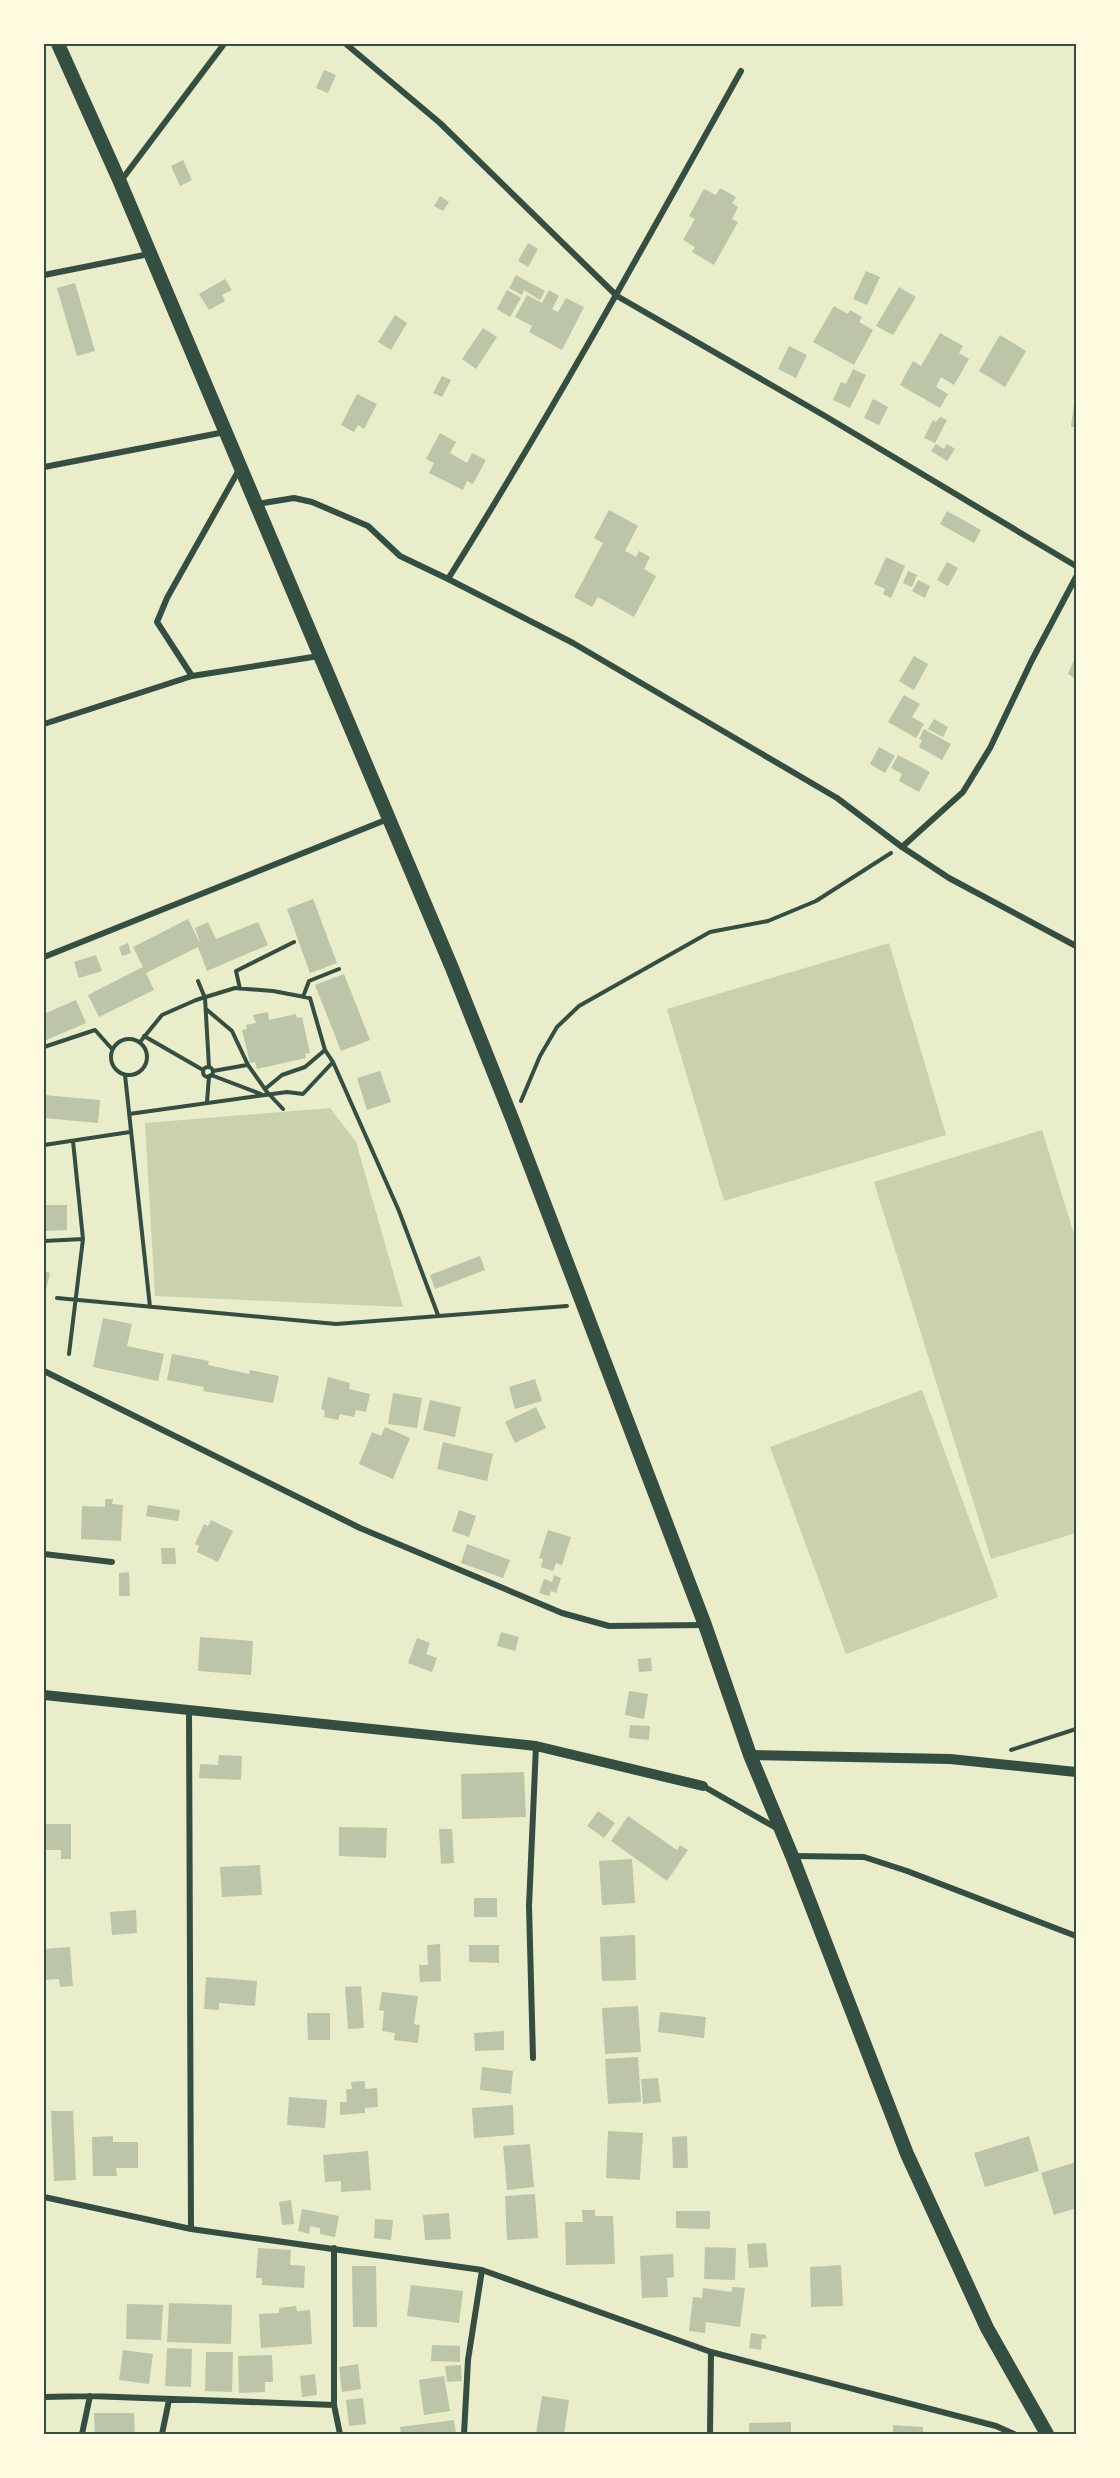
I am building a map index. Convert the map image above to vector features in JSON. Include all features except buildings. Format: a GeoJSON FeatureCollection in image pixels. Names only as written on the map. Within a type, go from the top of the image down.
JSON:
{"type":"FeatureCollection","features":[{"type":"Feature","properties":{"kind":"main road"},"geometry":{"type":"LineString","coordinates":[[58,44],[120,182],[389,819],[513,1121],[705,1624],[750,1755],[792,1856],[907,2154],[987,2328],[1047,2434]]}},
{"type":"Feature","properties":{"kind":"street"},"geometry":{"type":"LineString","coordinates":[[120,182],[224,44]]}},
{"type":"Feature","properties":{"kind":"street"},"geometry":{"type":"LineString","coordinates":[[346,44],[440,123],[617,296],[1077,566]]}},
{"type":"Feature","properties":{"kind":"street"},"geometry":{"type":"LineString","coordinates":[[448,579],[617,296],[741,71]]}},
{"type":"Feature","properties":{"kind":"street"},"geometry":{"type":"LineString","coordinates":[[44,275],[150,254]]}},
{"type":"Feature","properties":{"kind":"street"},"geometry":{"type":"LineString","coordinates":[[44,467],[225,432]]}},
{"type":"Feature","properties":{"kind":"street"},"geometry":{"type":"LineString","coordinates":[[192,676],[157,622],[167,598],[240,467]]}},
{"type":"Feature","properties":{"kind":"street"},"geometry":{"type":"LineString","coordinates":[[256,504],[294,498],[312,502],[368,526],[400,556],[573,643],[837,798],[949,878],[1077,946]]}},
{"type":"Feature","properties":{"kind":"street"},"geometry":{"type":"LineString","coordinates":[[902,846],[963,792],[990,748],[1032,660],[1077,577]]}},
{"type":"Feature","properties":{"kind":"street"},"geometry":{"type":"LineString","coordinates":[[44,724],[192,676],[320,656]]}},
{"type":"Feature","properties":{"kind":"street"},"geometry":{"type":"LineString","coordinates":[[44,957],[389,819]]}},
{"type":"Feature","properties":{"kind":"street"},"geometry":{"type":"LineString","coordinates":[[44,1371],[360,1528],[562,1613],[609,1626],[705,1624]]}},
{"type":"Feature","properties":{"kind":"street"},"geometry":{"type":"LineString","coordinates":[[44,1554],[112,1562]]}},
{"type":"Feature","properties":{"kind":"street"},"geometry":{"type":"LineString","coordinates":[[44,1695],[536,1746],[703,1786],[781,1830]]}},
{"type":"Feature","properties":{"kind":"street"},"geometry":{"type":"LineString","coordinates":[[189,1710],[191,2229]]}},
{"type":"Feature","properties":{"kind":"street"},"geometry":{"type":"LineString","coordinates":[[533,2058],[529,1906],[536,1746]]}},
{"type":"Feature","properties":{"kind":"street"},"geometry":{"type":"LineString","coordinates":[[750,1755],[950,1759],[1077,1772]]}},
{"type":"Feature","properties":{"kind":"street"},"geometry":{"type":"LineString","coordinates":[[792,1856],[864,1857],[1077,1936]]}},
{"type":"Feature","properties":{"kind":"street"},"geometry":{"type":"LineString","coordinates":[[44,2198],[191,2229],[482,2270],[711,2352],[996,2426],[1014,2434]]}},
{"type":"Feature","properties":{"kind":"street"},"geometry":{"type":"LineString","coordinates":[[334,2248],[334,2405],[340,2434]]}},
{"type":"Feature","properties":{"kind":"street"},"geometry":{"type":"LineString","coordinates":[[464,2434],[468,2360],[482,2270]]}},
{"type":"Feature","properties":{"kind":"street"},"geometry":{"type":"LineString","coordinates":[[710,2434],[711,2352]]}},
{"type":"Feature","properties":{"kind":"street"},"geometry":{"type":"LineString","coordinates":[[44,2397],[90,2396],[334,2405]]}},
{"type":"Feature","properties":{"kind":"street"},"geometry":{"type":"LineString","coordinates":[[82,2434],[90,2396]]}},
{"type":"Feature","properties":{"kind":"street"},"geometry":{"type":"LineString","coordinates":[[162,2434],[169,2400]]}},
{"type":"Feature","properties":{"kind":"path"},"geometry":{"type":"LineString","coordinates":[[513,1121],[545,1047],[557,1027],[579,1006],[710,932],[768,921],[816,901],[902,846]]}},
{"type":"Feature","properties":{"kind":"path"},"geometry":{"type":"LineString","coordinates":[[240,989],[236,971],[294,942]]}},
{"type":"Feature","properties":{"kind":"path"},"geometry":{"type":"LineString","coordinates":[[303,997],[309,981],[339,969]]}},
{"type":"Feature","properties":{"kind":"path"},"geometry":{"type":"LineString","coordinates":[[198,981],[205,998],[211,1072],[207,1102]]}},
{"type":"Feature","properties":{"kind":"path"},"geometry":{"type":"LineString","coordinates":[[140,1042],[162,1015],[235,988],[273,991],[310,998],[325,1050],[333,1062],[399,1211],[438,1315]]}},
{"type":"Feature","properties":{"kind":"path"},"geometry":{"type":"LineString","coordinates":[[206,1009],[232,1031],[248,1065],[269,1095],[283,1109]]}},
{"type":"Feature","properties":{"kind":"path"},"geometry":{"type":"LineString","coordinates":[[44,1047],[95,1030],[112,1049]]}},
{"type":"Feature","properties":{"kind":"path"},"geometry":{"type":"LineString","coordinates":[[144,1036],[203,1070],[263,1095]]}},
{"type":"Feature","properties":{"kind":"path"},"geometry":{"type":"LineString","coordinates":[[124,1039],[140,1042],[147,1057],[146,1065],[133,1076],[117,1072],[112,1065],[112,1049],[124,1039]]}},
{"type":"Feature","properties":{"kind":"path"},"geometry":{"type":"LineString","coordinates":[[265,1089],[282,1075],[305,1067],[325,1050]]}},
{"type":"Feature","properties":{"kind":"path"},"geometry":{"type":"LineString","coordinates":[[129,1114],[287,1092],[303,1094],[333,1062]]}},
{"type":"Feature","properties":{"kind":"path"},"geometry":{"type":"LineString","coordinates":[[203,1070],[204,1075],[248,1065]]}},
{"type":"Feature","properties":{"kind":"path"},"geometry":{"type":"LineString","coordinates":[[281,1068],[282,1075]]}},
{"type":"Feature","properties":{"kind":"path"},"geometry":{"type":"LineString","coordinates":[[125,1075],[150,1307]]}},
{"type":"Feature","properties":{"kind":"path"},"geometry":{"type":"LineString","coordinates":[[44,1145],[130,1132]]}},
{"type":"Feature","properties":{"kind":"path"},"geometry":{"type":"LineString","coordinates":[[69,1353],[83,1239],[73,1141]]}},
{"type":"Feature","properties":{"kind":"path"},"geometry":{"type":"LineString","coordinates":[[44,1241],[83,1239]]}},
{"type":"Feature","properties":{"kind":"path"},"geometry":{"type":"LineString","coordinates":[[57,1298],[336,1324],[583,1305]]}},
{"type":"Feature","properties":{"kind":"path"},"geometry":{"type":"LineString","coordinates":[[1010,1751],[1077,1729]]}},
{"type":"Feature","properties":{"kind":"green space"},"geometry":{"type":"Polygon","coordinates":[[[889,943],[946,1135],[724,1201],[667,1009],[889,943]]]}},
{"type":"Feature","properties":{"kind":"green space"},"geometry":{"type":"Polygon","coordinates":[[[330,1108],[356,1142],[403,1307],[155,1296],[145,1123],[330,1108]]]}},
{"type":"Feature","properties":{"kind":"green space"},"geometry":{"type":"Polygon","coordinates":[[[1042,1130],[1074,1234],[1076,1233],[1076,1533],[991,1559],[874,1182],[1042,1130]]]}},
{"type":"Feature","properties":{"kind":"green space"},"geometry":{"type":"Polygon","coordinates":[[[922,1390],[998,1597],[846,1654],[770,1447],[922,1390]]]}}]}
